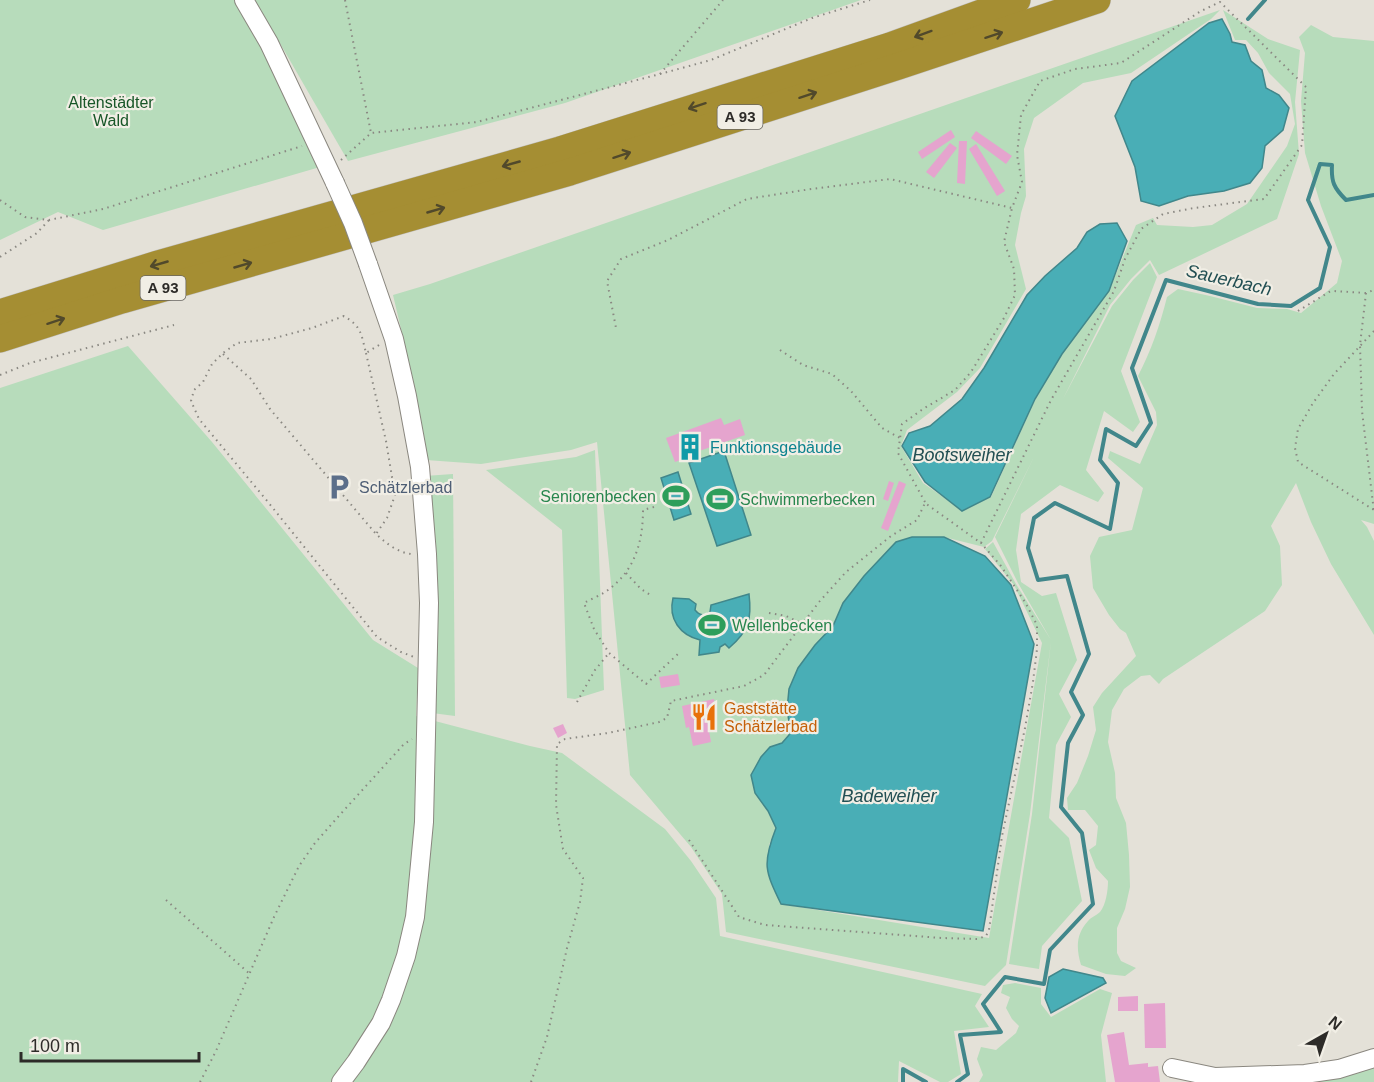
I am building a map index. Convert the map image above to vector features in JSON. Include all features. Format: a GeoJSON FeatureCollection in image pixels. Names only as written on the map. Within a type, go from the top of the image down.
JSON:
{"type":"FeatureCollection","features":[{"type":"Feature","properties":{"kind":"highway","name":"A 93"},"geometry":{"type":"LineString","coordinates":[[0,313],[158,264],[560,150],[890,46],[1017,0]]}},
{"type":"Feature","properties":{"kind":"highway","name":"A 93"},"geometry":{"type":"LineString","coordinates":[[0,339],[122,300],[570,172],[1097,0]]}},
{"type":"Feature","properties":{"kind":"street"},"geometry":{"type":"LineString","coordinates":[[244,0],[269,43],[353,223],[394,339],[420,467],[429,603],[423,834],[415,917],[391,1000],[381,1023],[357,1062],[341,1082]]}},
{"type":"Feature","properties":{"kind":"street"},"geometry":{"type":"LineString","coordinates":[[1172,1068],[1215,1077],[1305,1074],[1320,1077],[1374,1058]]}},
{"type":"Feature","properties":{"kind":"path"},"geometry":{"type":"LineString","coordinates":[[345,0],[371,133]]}},
{"type":"Feature","properties":{"kind":"path"},"geometry":{"type":"LineString","coordinates":[[660,74],[723,0]]}},
{"type":"Feature","properties":{"kind":"path"},"geometry":{"type":"LineString","coordinates":[[332,177],[371,133],[477,122],[660,74],[711,60],[812,18],[870,0]]}},
{"type":"Feature","properties":{"kind":"path"},"geometry":{"type":"LineString","coordinates":[[688,840],[740,917],[748,920],[765,925],[942,938],[977,939],[986,936],[989,930],[1002,836],[1033,682],[1037,625],[1001,566],[981,543],[925,503],[898,453],[902,424],[955,390],[970,372],[1004,318],[1015,295],[1014,269],[1004,242],[1012,208],[1022,182],[1017,155],[1021,116],[1040,81],[1075,69],[1121,63],[1201,11],[1225,0]]}},
{"type":"Feature","properties":{"kind":"path"},"geometry":{"type":"LineString","coordinates":[[981,543],[1051,400],[1114,291],[1125,259],[1141,229],[1163,214],[1264,199],[1302,145],[1306,87],[1220,2]]}},
{"type":"Feature","properties":{"kind":"path"},"geometry":{"type":"LineString","coordinates":[[0,200],[26,217],[50,220],[103,209],[316,142]]}},
{"type":"Feature","properties":{"kind":"path"},"geometry":{"type":"LineString","coordinates":[[616,328],[607,282],[621,259],[668,240],[747,199],[890,179],[1012,208]]}},
{"type":"Feature","properties":{"kind":"path"},"geometry":{"type":"LineString","coordinates":[[0,256],[37,234],[50,220]]}},
{"type":"Feature","properties":{"kind":"path"},"geometry":{"type":"LineString","coordinates":[[1298,311],[1329,292],[1366,293],[1374,290]]}},
{"type":"Feature","properties":{"kind":"path"},"geometry":{"type":"LineString","coordinates":[[1366,293],[1360,345],[1362,411],[1374,511]]}},
{"type":"Feature","properties":{"kind":"path"},"geometry":{"type":"LineString","coordinates":[[376,534],[387,518],[394,495],[386,441],[361,332],[355,323],[344,316],[312,328],[271,339],[237,343],[223,353],[212,364],[203,382],[194,390],[191,400],[199,419],[377,637],[400,652],[428,662]]}},
{"type":"Feature","properties":{"kind":"path"},"geometry":{"type":"LineString","coordinates":[[0,375],[30,363],[174,325]]}},
{"type":"Feature","properties":{"kind":"path"},"geometry":{"type":"LineString","coordinates":[[1374,331],[1334,374],[1313,403],[1298,429],[1295,448],[1298,462],[1374,511]]}},
{"type":"Feature","properties":{"kind":"path"},"geometry":{"type":"LineString","coordinates":[[366,353],[394,339]]}},
{"type":"Feature","properties":{"kind":"path"},"geometry":{"type":"LineString","coordinates":[[780,350],[802,365],[832,374],[851,391],[882,428],[900,438]]}},
{"type":"Feature","properties":{"kind":"path"},"geometry":{"type":"LineString","coordinates":[[223,353],[251,379],[270,409],[376,534],[388,545],[408,554],[427,554]]}},
{"type":"Feature","properties":{"kind":"path"},"geometry":{"type":"LineString","coordinates":[[531,1082],[547,1037],[580,902],[583,878],[563,849],[556,805],[557,744],[565,739],[659,722],[667,718],[670,701],[744,686],[764,675],[819,602],[846,572],[891,536],[917,520],[925,503]]}},
{"type":"Feature","properties":{"kind":"path"},"geometry":{"type":"LineString","coordinates":[[654,507],[643,510],[639,549],[633,564],[621,580],[584,603],[594,629],[609,653],[646,684],[679,653]]}},
{"type":"Feature","properties":{"kind":"path"},"geometry":{"type":"LineString","coordinates":[[626,573],[641,589],[652,596]]}},
{"type":"Feature","properties":{"kind":"path"},"geometry":{"type":"LineString","coordinates":[[769,613],[786,616],[802,624]]}},
{"type":"Feature","properties":{"kind":"path"},"geometry":{"type":"LineString","coordinates":[[577,702],[595,670],[609,653]]}},
{"type":"Feature","properties":{"kind":"path"},"geometry":{"type":"LineString","coordinates":[[200,1082],[299,866],[315,843],[405,744],[426,731]]}},
{"type":"Feature","properties":{"kind":"path"},"geometry":{"type":"LineString","coordinates":[[166,900],[250,974]]}},
{"type":"Feature","properties":{"kind":"green space","name":"Altenstädter Wald"},"geometry":{"type":"Polygon","coordinates":[[[0,0],[235,0],[301,122],[320,167],[103,230],[58,212],[0,240],[0,0]]]}},
{"type":"Feature","properties":{"kind":"green space"},"geometry":{"type":"Polygon","coordinates":[[[255,0],[861,0],[565,103],[348,161],[255,0]]]}},
{"type":"Feature","properties":{"kind":"green space"},"geometry":{"type":"Polygon","coordinates":[[[1220,10],[1211,19],[1131,73],[1083,83],[1034,118],[1024,149],[1026,196],[1015,245],[1026,289],[980,368],[957,392],[907,430],[901,446],[923,483],[962,510],[991,497],[1035,400],[1062,354],[1109,291],[1136,225],[1153,218],[1157,225],[1193,227],[1212,225],[1247,204],[1287,146],[1295,124],[1290,94],[1269,73],[1258,53],[1246,40],[1235,40],[1223,10],[1268,39],[1300,50],[1295,102],[1299,154],[1277,219],[1159,275],[1150,260],[1131,279],[1110,305],[1063,399],[1112,306],[1150,263],[1157,277],[1121,371],[1140,422],[1133,432],[1104,411],[1086,470],[1104,493],[1098,502],[1060,485],[1021,514],[1016,550],[1021,582],[1042,596],[1056,593],[1077,660],[1059,694],[1071,717],[1056,745],[1049,818],[1069,838],[1082,901],[1042,946],[1039,969],[1009,964],[1032,814],[1051,641],[1030,814],[1006,965],[985,986],[726,932],[722,894],[691,847],[630,775],[597,442],[571,450],[481,464],[426,460],[414,384],[393,295],[1220,10]],[[1034,457],[992,541],[984,547],[944,537],[896,542],[864,576],[843,603],[833,626],[815,645],[787,710],[789,735],[782,743],[770,747],[755,793],[769,811],[776,829],[769,845],[781,904],[989,938],[1042,643],[1014,585],[985,549],[993,542],[1051,640],[995,537],[1034,457]]]}},
{"type":"Feature","properties":{"kind":"green space"},"geometry":{"type":"Polygon","coordinates":[[[1311,25],[1333,37],[1374,41],[1374,524],[1361,520],[1374,541],[1374,635],[1331,564],[1296,483],[1271,526],[1280,546],[1282,585],[1265,611],[1163,679],[1159,684],[1150,675],[1141,676],[1124,689],[1112,710],[1108,742],[1115,773],[1116,798],[1126,823],[1130,887],[1125,909],[1117,928],[1117,953],[1121,961],[1136,968],[1125,976],[1106,974],[1081,965],[1078,953],[1081,931],[1089,920],[1102,909],[1107,893],[1108,881],[1096,868],[1089,850],[1096,845],[1098,826],[1085,810],[1068,810],[1067,798],[1077,783],[1096,730],[1093,707],[1102,693],[1136,656],[1126,633],[1109,615],[1093,588],[1090,556],[1099,537],[1132,530],[1143,488],[1108,458],[1110,451],[1140,464],[1157,425],[1156,412],[1138,376],[1155,338],[1167,297],[1178,289],[1257,308],[1287,309],[1301,313],[1337,283],[1342,261],[1321,206],[1305,153],[1301,101],[1305,53],[1299,37],[1311,25]]]}},
{"type":"Feature","properties":{"kind":"green space"},"geometry":{"type":"Polygon","coordinates":[[[128,346],[212,442],[373,640],[418,668],[416,716],[562,753],[665,829],[691,861],[716,898],[720,936],[982,994],[975,1006],[989,1027],[954,1031],[961,1074],[948,1082],[940,1082],[899,1061],[898,1082],[0,1082],[0,388],[128,346]]]}},
{"type":"Feature","properties":{"kind":"green space"},"geometry":{"type":"Polygon","coordinates":[[[595,450],[604,690],[575,699],[567,698],[562,530],[486,470],[576,457],[595,450]]]}},
{"type":"Feature","properties":{"kind":"green space"},"geometry":{"type":"Polygon","coordinates":[[[453,474],[455,716],[432,713],[425,476],[453,474]]]}},
{"type":"Feature","properties":{"kind":"green space"},"geometry":{"type":"Polygon","coordinates":[[[1015,983],[1041,988],[1041,1004],[1051,1017],[1100,989],[1112,993],[1101,1035],[1106,1082],[979,1082],[983,1075],[977,1059],[981,1047],[996,1050],[1016,1033],[1019,1026],[1006,1008],[1010,997],[1001,993],[1003,985],[1015,983]]]}},
{"type":"Feature","properties":{"kind":"green space"},"geometry":{"type":"Polygon","coordinates":[[[1374,1065],[1374,1082],[1315,1082],[1366,1069],[1374,1065]]]}},
{"type":"Feature","properties":{"kind":"water"},"geometry":{"type":"Polygon","coordinates":[[[1222,19],[1232,42],[1245,45],[1251,61],[1262,70],[1266,88],[1279,95],[1289,108],[1283,130],[1265,146],[1262,168],[1250,183],[1224,191],[1188,196],[1159,206],[1141,201],[1135,167],[1115,116],[1132,81],[1209,23],[1222,19]]]}},
{"type":"Feature","properties":{"kind":"water","name":"Bootsweiher"},"geometry":{"type":"Polygon","coordinates":[[[1117,223],[1127,241],[1109,291],[1062,354],[1035,399],[990,497],[962,511],[925,482],[902,446],[909,433],[930,426],[962,399],[984,368],[1027,295],[1077,248],[1087,232],[1100,224],[1117,223]]]}},
{"type":"Feature","properties":{"kind":"water","name":"Schwimmerbecken"},"geometry":{"type":"Polygon","coordinates":[[[724,451],[751,535],[717,546],[689,463],[724,451]]]}},
{"type":"Feature","properties":{"kind":"water","name":"Seniorenbecken"},"geometry":{"type":"Polygon","coordinates":[[[678,472],[691,514],[674,520],[661,478],[678,472]]]}},
{"type":"Feature","properties":{"kind":"water","name":"Badeweiher"},"geometry":{"type":"Polygon","coordinates":[[[912,537],[944,537],[985,556],[1011,585],[1034,644],[983,931],[781,904],[767,867],[769,850],[776,828],[768,811],[755,793],[751,775],[761,757],[770,747],[782,743],[789,735],[787,710],[789,689],[798,668],[833,626],[843,603],[864,576],[896,542],[912,537]]]}},
{"type":"Feature","properties":{"kind":"water","name":"Wellenbecken"},"geometry":{"type":"Polygon","coordinates":[[[749,594],[750,611],[745,630],[729,648],[725,644],[720,647],[719,652],[699,655],[700,640],[681,630],[672,613],[673,598],[689,599],[696,604],[695,610],[704,615],[710,612],[711,605],[749,594]]]}},
{"type":"Feature","properties":{"kind":"water"},"geometry":{"type":"Polygon","coordinates":[[[1063,969],[1103,978],[1106,983],[1051,1013],[1045,998],[1049,977],[1063,969]]]}},
{"type":"Feature","properties":{"kind":"building"},"geometry":{"type":"Polygon","coordinates":[[[951,130],[955,137],[922,159],[918,152],[951,130]]]}},
{"type":"Feature","properties":{"kind":"building"},"geometry":{"type":"Polygon","coordinates":[[[976,131],[1012,156],[1006,164],[971,138],[976,131]]]}},
{"type":"Feature","properties":{"kind":"building"},"geometry":{"type":"Polygon","coordinates":[[[959,141],[967,141],[965,184],[957,183],[959,141]]]}},
{"type":"Feature","properties":{"kind":"building"},"geometry":{"type":"Polygon","coordinates":[[[950,143],[957,148],[934,178],[926,172],[950,143]]]}},
{"type":"Feature","properties":{"kind":"building"},"geometry":{"type":"Polygon","coordinates":[[[976,144],[1005,191],[997,196],[969,149],[976,144]]]}},
{"type":"Feature","properties":{"kind":"building","name":"Funktionsgebäude"},"geometry":{"type":"Polygon","coordinates":[[[721,418],[724,425],[740,419],[745,435],[682,457],[683,459],[675,462],[666,438],[721,418]]]}},
{"type":"Feature","properties":{"kind":"building"},"geometry":{"type":"Polygon","coordinates":[[[889,481],[894,483],[888,501],[883,499],[889,481]]]}},
{"type":"Feature","properties":{"kind":"building"},"geometry":{"type":"Polygon","coordinates":[[[899,481],[906,484],[888,531],[881,528],[899,481]]]}},
{"type":"Feature","properties":{"kind":"building"},"geometry":{"type":"Polygon","coordinates":[[[678,674],[680,685],[661,688],[659,677],[678,674]]]}},
{"type":"Feature","properties":{"kind":"building"},"geometry":{"type":"Polygon","coordinates":[[[714,699],[717,718],[707,720],[711,742],[693,746],[689,727],[686,728],[682,706],[714,699]]]}},
{"type":"Feature","properties":{"kind":"building"},"geometry":{"type":"Polygon","coordinates":[[[563,724],[567,733],[558,738],[553,728],[563,724]]]}},
{"type":"Feature","properties":{"kind":"building"},"geometry":{"type":"Polygon","coordinates":[[[1138,996],[1138,1011],[1118,1011],[1118,997],[1138,996]]]}},
{"type":"Feature","properties":{"kind":"building"},"geometry":{"type":"Polygon","coordinates":[[[1165,1003],[1166,1048],[1145,1048],[1144,1004],[1165,1003]]]}},
{"type":"Feature","properties":{"kind":"building"},"geometry":{"type":"Polygon","coordinates":[[[1124,1032],[1129,1065],[1148,1063],[1148,1067],[1158,1066],[1160,1082],[1115,1082],[1107,1035],[1124,1032]]]}},
{"type":"Feature","properties":{"kind":"waterway"},"geometry":{"type":"LineString","coordinates":[[1248,19],[1265,0]]}},
{"type":"Feature","properties":{"kind":"waterway","name":"Sauerbach"},"geometry":{"type":"LineString","coordinates":[[957,1082],[968,1074],[960,1035],[1001,1032],[983,1004],[1005,977],[1044,984],[1050,950],[1093,904],[1082,833],[1061,807],[1068,743],[1083,715],[1071,692],[1089,654],[1067,576],[1038,580],[1028,548],[1034,518],[1055,503],[1110,529],[1118,483],[1100,460],[1106,429],[1136,446],[1151,423],[1132,368],[1166,280],[1258,304],[1291,306],[1320,288],[1330,247],[1308,200],[1320,164],[1332,165],[1334,184],[1346,200],[1374,195]]}},
{"type":"Feature","properties":{"kind":"waterway","name":"Sauerbach"},"geometry":{"type":"LineString","coordinates":[[903,1082],[903,1069],[926,1082]]}},
{"type":"Feature","properties":{"kind":"place","name":"Funktionsgebäude"},"geometry":{"type":"Point","coordinates":[690,447]}},
{"type":"Feature","properties":{"kind":"place","name":"Schätzlerbad"},"geometry":{"type":"Point","coordinates":[339,487]}},
{"type":"Feature","properties":{"kind":"place","name":"Seniorenbecken"},"geometry":{"type":"Point","coordinates":[676,496]}},
{"type":"Feature","properties":{"kind":"place","name":"Schwimmerbecken"},"geometry":{"type":"Point","coordinates":[720,499]}},
{"type":"Feature","properties":{"kind":"place","name":"Wellenbecken"},"geometry":{"type":"Point","coordinates":[712,625]}},
{"type":"Feature","properties":{"kind":"place","name":"Gaststätte Schätzlerbad"},"geometry":{"type":"Point","coordinates":[704,717]}}]}
